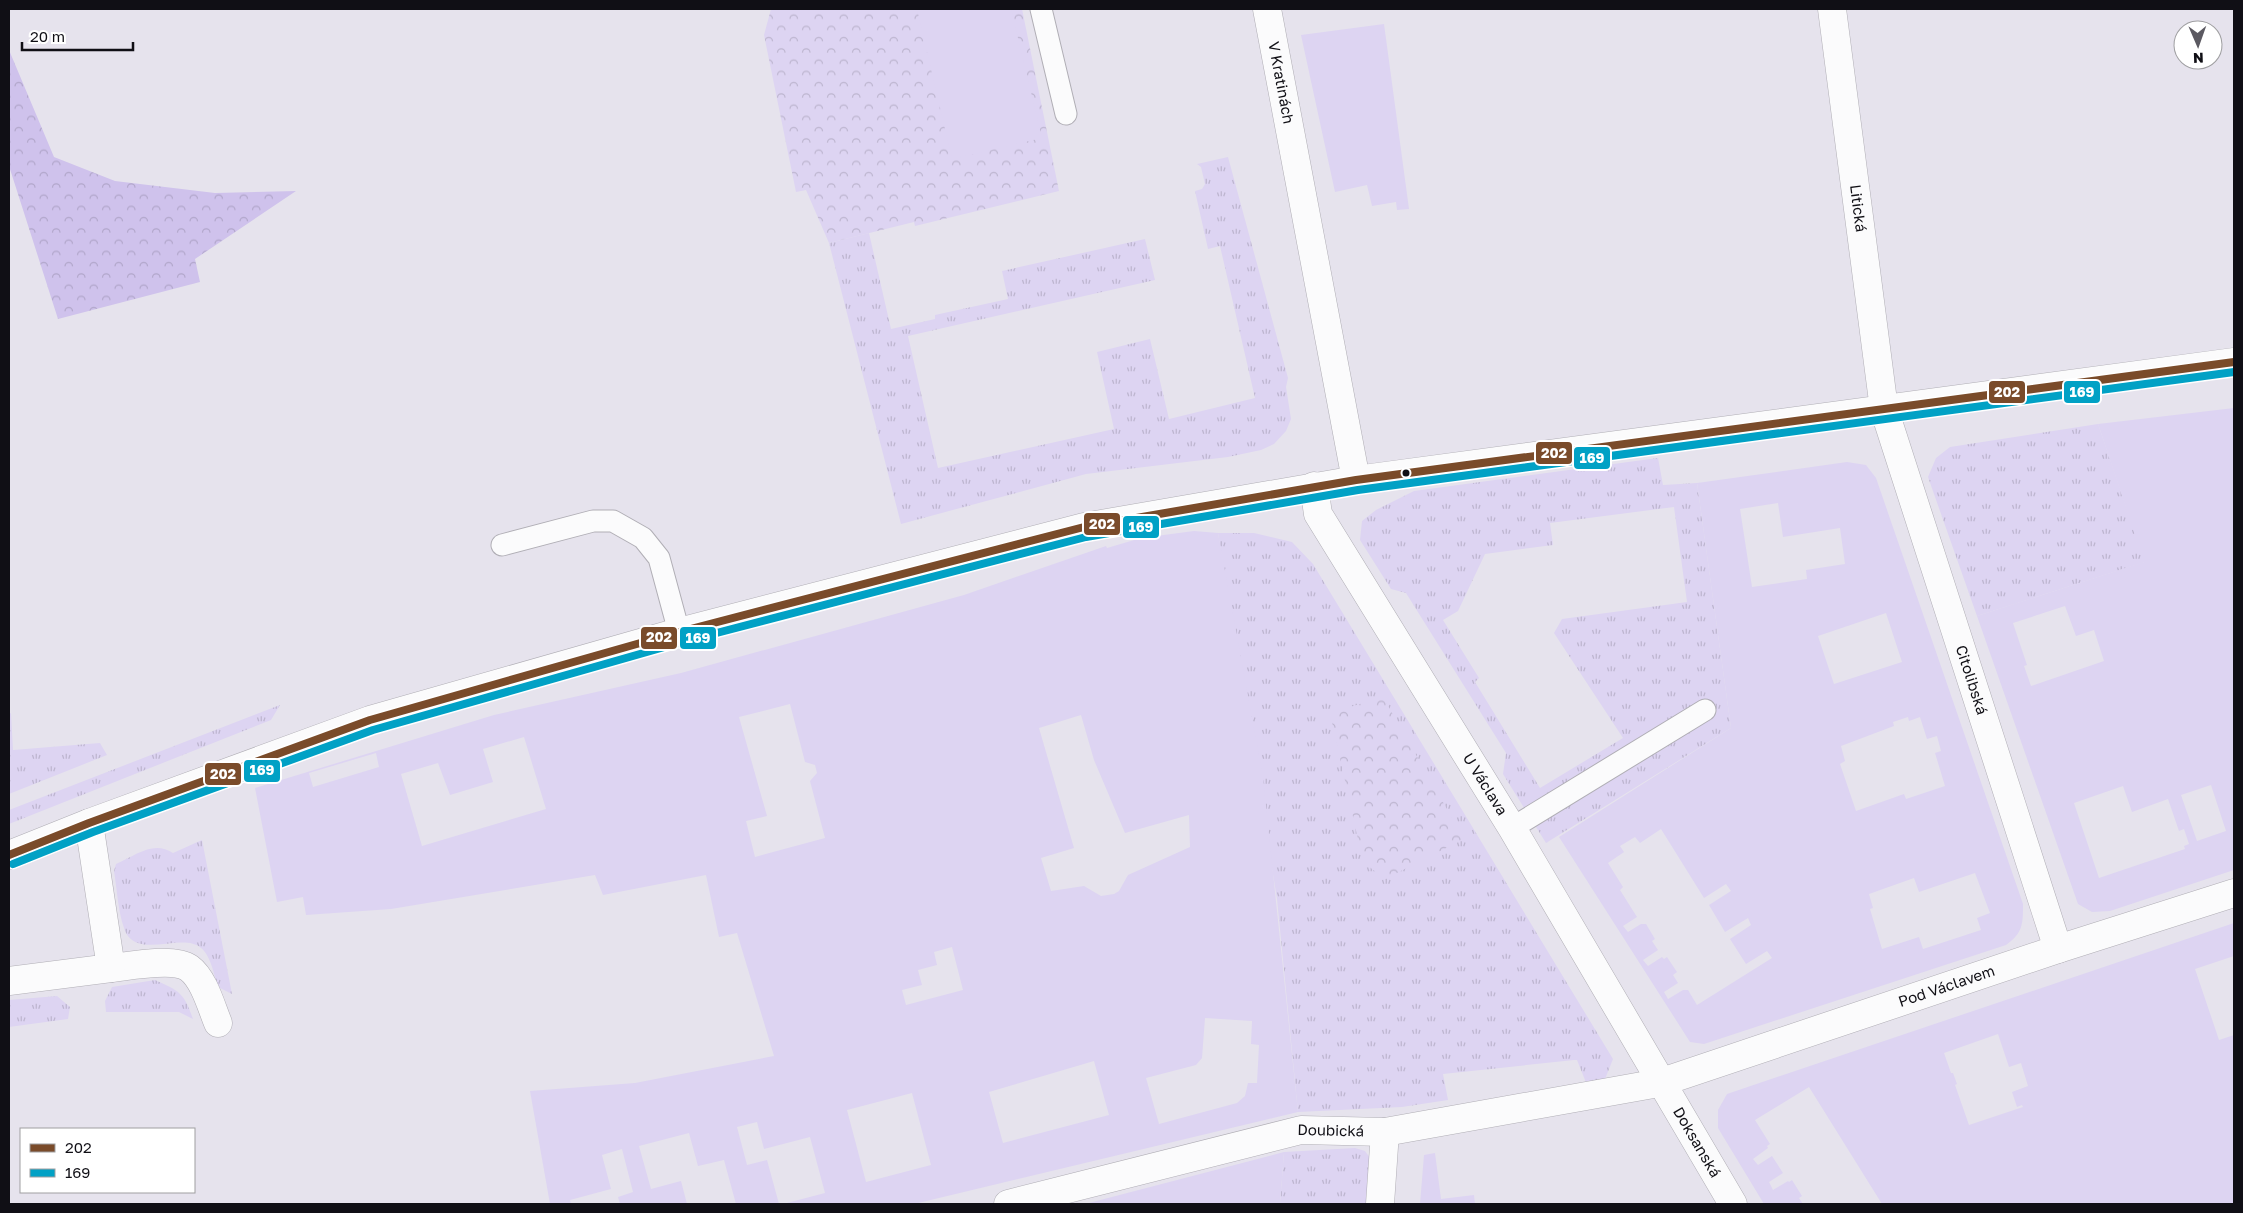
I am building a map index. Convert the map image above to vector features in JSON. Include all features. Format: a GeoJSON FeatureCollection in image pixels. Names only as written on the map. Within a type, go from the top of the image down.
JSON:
{"type":"FeatureCollection","features":[{"type":"Feature","properties":{"kind":"street","name":"V Kratinách"},"geometry":{"type":"LineString","coordinates":[[1268,9],[1356,480]]}},
{"type":"Feature","properties":{"kind":"street","name":"Litická"},"geometry":{"type":"LineString","coordinates":[[1832,9],[1884,409]]}},
{"type":"Feature","properties":{"kind":"street"},"geometry":{"type":"LineString","coordinates":[[9,855],[89,823],[370,720],[679,632],[1084,527],[1314,486],[2234,362]]}},
{"type":"Feature","properties":{"kind":"street","name":"Citolibská"},"geometry":{"type":"LineString","coordinates":[[1884,409],[2058,949]]}},
{"type":"Feature","properties":{"kind":"street","name":"U Václava"},"geometry":{"type":"LineString","coordinates":[[1314,486],[1318,514],[1512,828],[1659,1082]]}},
{"type":"Feature","properties":{"kind":"street"},"geometry":{"type":"LineString","coordinates":[[89,823],[111,968]]}},
{"type":"Feature","properties":{"kind":"street","name":"Pod Václavem"},"geometry":{"type":"LineString","coordinates":[[1659,1082],[2058,949],[2234,893]]}},
{"type":"Feature","properties":{"kind":"street"},"geometry":{"type":"LineString","coordinates":[[9,981],[171,962],[188,967],[204,988],[218,1023]]}},
{"type":"Feature","properties":{"kind":"street","name":"Doubická"},"geometry":{"type":"LineString","coordinates":[[1008,1204],[1301,1130],[1385,1132],[1659,1082]]}},
{"type":"Feature","properties":{"kind":"street","name":"Doksanská"},"geometry":{"type":"LineString","coordinates":[[1659,1082],[1733,1204]]}},
{"type":"Feature","properties":{"kind":"street"},"geometry":{"type":"LineString","coordinates":[[1380,1204],[1385,1132]]}},
{"type":"Feature","properties":{"kind":"lane"},"geometry":{"type":"LineString","coordinates":[[1041,9],[1066,114]]}},
{"type":"Feature","properties":{"kind":"lane"},"geometry":{"type":"LineString","coordinates":[[502,544],[593,522],[613,521],[643,538],[658,558],[679,632]]}},
{"type":"Feature","properties":{"kind":"lane"},"geometry":{"type":"LineString","coordinates":[[1512,828],[1705,710]]}},
{"type":"Feature","properties":{"kind":"green space"},"geometry":{"type":"Polygon","coordinates":[[[771,9],[1022,9],[1059,191],[915,226],[914,222],[829,243],[806,190],[796,192],[764,35],[771,9]]]}},
{"type":"Feature","properties":{"kind":"green space"},"geometry":{"type":"Polygon","coordinates":[[[917,9],[1011,9],[1042,138],[952,159],[917,9]]]}},
{"type":"Feature","properties":{"kind":"green space"},"geometry":{"type":"Polygon","coordinates":[[[1384,24],[1409,209],[1397,210],[1396,202],[1372,206],[1367,185],[1335,192],[1301,35],[1384,24]]]}},
{"type":"Feature","properties":{"kind":"green space"},"geometry":{"type":"Polygon","coordinates":[[[9,50],[54,157],[115,181],[215,193],[296,191],[195,259],[200,282],[58,319],[9,166],[9,50]]]}},
{"type":"Feature","properties":{"kind":"green space"},"geometry":{"type":"Polygon","coordinates":[[[1228,157],[1288,378],[1286,387],[1291,419],[1286,431],[1274,444],[1261,450],[1228,457],[1086,474],[901,524],[829,243],[869,233],[891,329],[935,319],[935,315],[1008,299],[1002,271],[1145,239],[1155,280],[908,336],[938,468],[1114,429],[1097,352],[1150,339],[1169,419],[1255,398],[1220,246],[1208,249],[1195,191],[1202,189],[1205,184],[1201,167],[1197,164],[1228,157]]]}},
{"type":"Feature","properties":{"kind":"green space"},"geometry":{"type":"Polygon","coordinates":[[[2234,408],[2234,870],[2110,911],[2092,912],[2078,904],[1977,616],[2144,562],[2098,424],[2234,408]],[[2065,606],[2013,623],[2027,665],[2024,666],[2031,686],[2104,661],[2094,630],[2076,636],[2065,606]],[[2211,785],[2181,795],[2197,841],[2226,831],[2211,785]],[[2123,786],[2074,803],[2099,878],[2185,849],[2184,846],[2189,844],[2184,829],[2179,831],[2168,799],[2132,812],[2123,786]]]}},
{"type":"Feature","properties":{"kind":"green space"},"geometry":{"type":"Polygon","coordinates":[[[2098,424],[2145,562],[1977,616],[1928,477],[1936,458],[1950,447],[2098,424]]]}},
{"type":"Feature","properties":{"kind":"green space"},"geometry":{"type":"Polygon","coordinates":[[[1658,458],[1663,485],[1697,483],[1731,728],[1546,843],[1503,774],[1506,753],[1406,593],[1391,589],[1360,540],[1362,521],[1376,510],[1414,491],[1658,458]],[[1674,507],[1550,523],[1553,545],[1485,554],[1458,611],[1443,620],[1479,678],[1475,682],[1540,788],[1623,738],[1554,633],[1562,619],[1687,602],[1674,507]]]}},
{"type":"Feature","properties":{"kind":"green space"},"geometry":{"type":"Polygon","coordinates":[[[1847,462],[1866,465],[1876,478],[2023,904],[2021,928],[2012,941],[2006,945],[1704,1044],[1690,1042],[1559,837],[1731,728],[1697,483],[1847,462]],[[1778,503],[1740,509],[1752,587],[1807,579],[1806,570],[1845,564],[1840,528],[1783,537],[1778,503]],[[1886,613],[1818,636],[1834,684],[1902,662],[1886,613]],[[1908,717],[1893,722],[1894,726],[1841,746],[1845,761],[1840,764],[1856,811],[1904,794],[1906,799],[1945,786],[1935,753],[1941,751],[1937,736],[1927,739],[1920,717],[1909,721],[1908,717]],[[1661,829],[1640,843],[1635,837],[1620,846],[1624,852],[1608,863],[1623,887],[1620,890],[1637,917],[1623,926],[1628,932],[1641,924],[1646,924],[1655,939],[1652,941],[1658,950],[1643,960],[1648,966],[1662,957],[1664,959],[1667,957],[1677,972],[1673,975],[1678,983],[1664,992],[1668,999],[1683,990],[1688,990],[1697,1005],[1772,958],[1767,951],[1746,964],[1730,939],[1751,925],[1748,918],[1725,932],[1709,905],[1731,891],[1726,884],[1704,898],[1661,829]],[[1975,873],[1919,892],[1914,878],[1869,894],[1873,908],[1870,909],[1882,949],[1919,937],[1923,949],[1981,930],[1977,918],[1990,913],[1975,873]]]}},
{"type":"Feature","properties":{"kind":"green space"},"geometry":{"type":"Polygon","coordinates":[[[1194,531],[1218,533],[1263,777],[1298,1112],[914,1204],[783,1204],[825,1193],[810,1137],[764,1149],[757,1122],[737,1127],[747,1165],[767,1160],[779,1204],[736,1204],[724,1160],[698,1166],[689,1133],[639,1146],[651,1189],[681,1181],[687,1204],[620,1204],[618,1197],[633,1192],[622,1149],[602,1155],[611,1189],[570,1200],[571,1204],[550,1204],[530,1091],[635,1083],[774,1056],[737,933],[719,937],[706,875],[603,895],[595,875],[391,909],[306,915],[303,897],[277,902],[255,788],[494,715],[681,673],[964,595],[1106,546],[1107,548],[1141,538],[1194,531]],[[790,704],[739,717],[767,816],[746,821],[755,857],[825,838],[810,781],[817,773],[815,765],[805,762],[790,704]],[[1081,715],[1039,728],[1074,848],[1041,858],[1051,891],[1084,886],[1101,896],[1114,894],[1119,891],[1128,875],[1190,847],[1189,815],[1125,833],[1094,760],[1081,715]],[[524,737],[483,749],[493,782],[450,795],[438,763],[401,774],[422,846],[546,809],[524,737]],[[376,753],[309,773],[313,787],[379,767],[376,753]],[[952,947],[934,952],[937,965],[918,970],[922,985],[902,990],[906,1005],[963,990],[952,947]],[[1205,1018],[1202,1058],[1196,1065],[1146,1078],[1159,1124],[1237,1103],[1245,1096],[1248,1083],[1257,1083],[1259,1045],[1251,1044],[1252,1021],[1205,1018]],[[1094,1061],[989,1092],[1003,1143],[1109,1115],[1094,1061]],[[912,1093],[847,1110],[866,1182],[931,1165],[912,1093]]]}},
{"type":"Feature","properties":{"kind":"green space"},"geometry":{"type":"Polygon","coordinates":[[[1218,533],[1254,533],[1292,542],[1313,564],[1613,1059],[1603,1084],[1587,1085],[1577,1060],[1574,1060],[1443,1074],[1448,1100],[1402,1107],[1298,1112],[1277,899],[1218,533]]]}},
{"type":"Feature","properties":{"kind":"green space"},"geometry":{"type":"Polygon","coordinates":[[[1383,697],[1464,839],[1385,879],[1363,862],[1330,713],[1383,697]]]}},
{"type":"Feature","properties":{"kind":"green space"},"geometry":{"type":"Polygon","coordinates":[[[280,705],[271,720],[9,824],[9,810],[280,705]]]}},
{"type":"Feature","properties":{"kind":"green space"},"geometry":{"type":"Polygon","coordinates":[[[11,713],[13,750],[100,743],[107,755],[9,794],[9,714],[11,713]]]}},
{"type":"Feature","properties":{"kind":"green space"},"geometry":{"type":"Polygon","coordinates":[[[202,840],[232,994],[218,987],[210,961],[201,948],[182,942],[148,945],[138,943],[130,938],[124,928],[120,914],[114,871],[116,864],[152,848],[166,849],[173,853],[202,840]]]}},
{"type":"Feature","properties":{"kind":"green space"},"geometry":{"type":"Polygon","coordinates":[[[2234,923],[2234,956],[2195,969],[2219,1040],[2234,1035],[2234,1204],[1882,1204],[1809,1087],[1755,1120],[1770,1144],[1767,1146],[1768,1148],[1753,1159],[1758,1165],[1772,1156],[1783,1173],[1769,1182],[1773,1190],[1792,1180],[1802,1196],[1799,1198],[1803,1204],[1764,1204],[1718,1128],[1718,1110],[1727,1094],[2234,923]],[[1998,1034],[1944,1053],[1957,1084],[1955,1085],[1969,1125],[2023,1107],[2022,1105],[2017,1107],[2012,1092],[2028,1086],[2021,1063],[2009,1067],[1998,1034]]]}},
{"type":"Feature","properties":{"kind":"green space"},"geometry":{"type":"Polygon","coordinates":[[[155,980],[176,990],[184,998],[193,1019],[179,1012],[106,1012],[105,1001],[112,987],[155,980]]]}},
{"type":"Feature","properties":{"kind":"green space"},"geometry":{"type":"Polygon","coordinates":[[[57,996],[70,1007],[68,1019],[9,1027],[9,1000],[57,996]]]}},
{"type":"Feature","properties":{"kind":"green space"},"geometry":{"type":"Polygon","coordinates":[[[1355,1148],[1365,1151],[1373,1162],[1370,1204],[1280,1204],[1284,1152],[1355,1148]]]}},
{"type":"Feature","properties":{"kind":"green space"},"geometry":{"type":"Polygon","coordinates":[[[1284,1152],[1280,1204],[1085,1204],[1284,1152]]]}},
{"type":"Feature","properties":{"kind":"green space"},"geometry":{"type":"Polygon","coordinates":[[[1435,1153],[1441,1199],[1474,1195],[1475,1204],[1420,1204],[1424,1155],[1435,1153]]]}},
{"type":"Feature","properties":{"kind":"transit line","name":"202"},"geometry":{"type":"LineString","coordinates":[[9,855],[89,823],[370,720],[679,632],[1084,527],[1356,480],[2234,362]]}},
{"type":"Feature","properties":{"kind":"transit line","name":"169"},"geometry":{"type":"LineString","coordinates":[[13,864],[93,832],[373,730],[682,642],[1086,537],[1358,490],[2234,372]]}}]}
